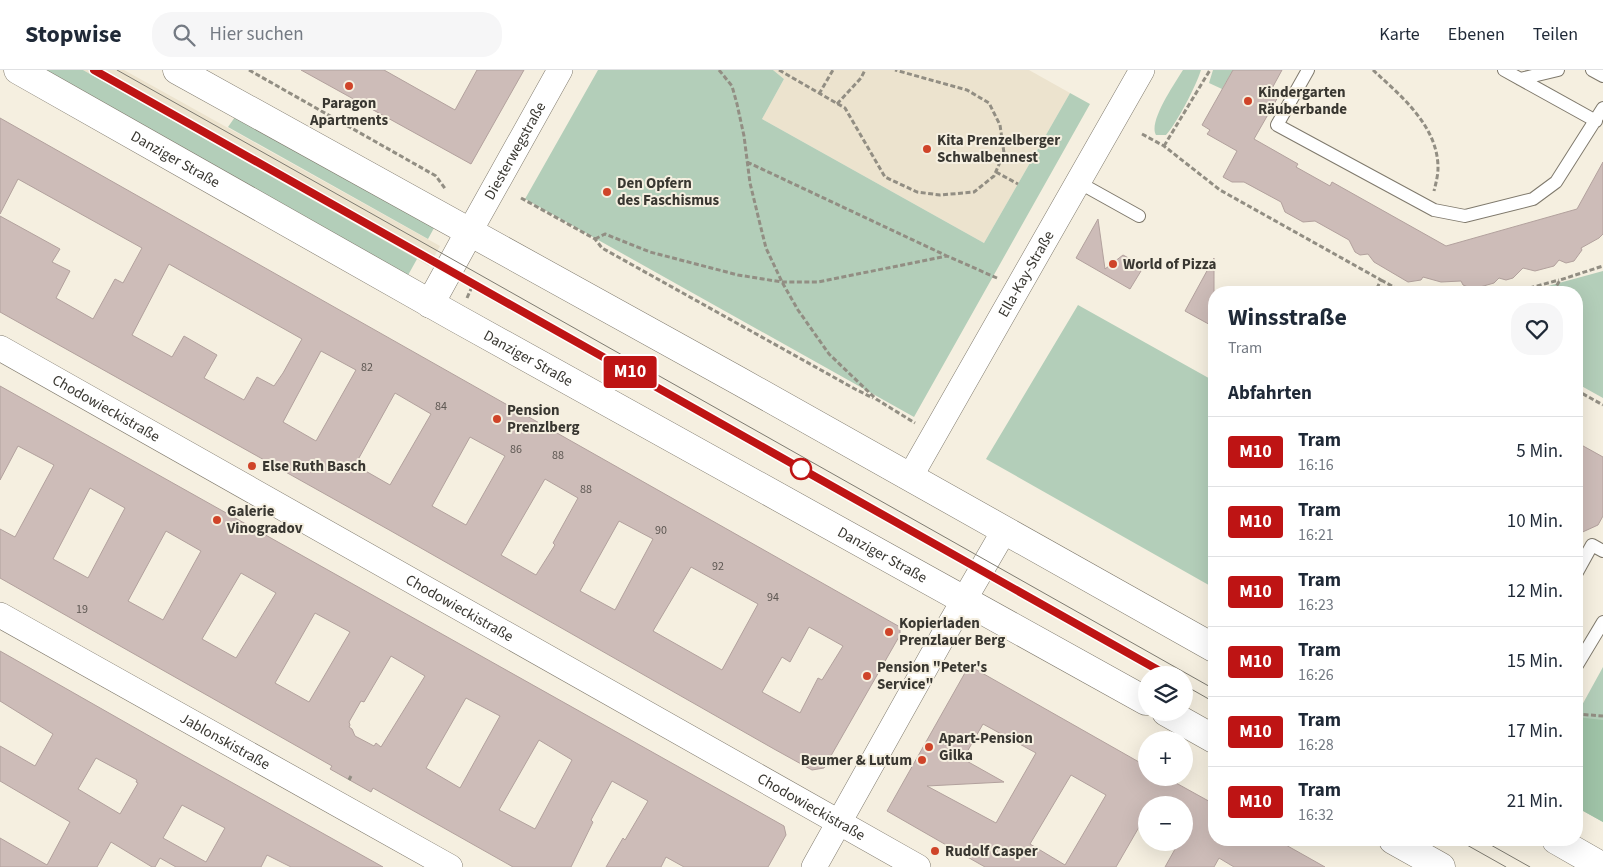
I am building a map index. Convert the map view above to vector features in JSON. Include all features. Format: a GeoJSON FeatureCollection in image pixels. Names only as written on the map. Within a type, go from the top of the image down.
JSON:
{"type":"FeatureCollection","features":[{"type":"Feature","properties":{"kind":"main road","name":"Danziger Straße"},"geometry":{"type":"LineString","coordinates":[[18,70],[430,304],[1138,697]]}},
{"type":"Feature","properties":{"kind":"main road"},"geometry":{"type":"LineString","coordinates":[[178,70],[470,231],[1208,645]]}},
{"type":"Feature","properties":{"kind":"main road"},"geometry":{"type":"LineString","coordinates":[[430,304],[470,231]]}},
{"type":"Feature","properties":{"kind":"main road"},"geometry":{"type":"LineString","coordinates":[[1182,721],[1208,736]]}},
{"type":"Feature","properties":{"kind":"main road"},"geometry":{"type":"LineString","coordinates":[[1404,846],[1441,867]]}},
{"type":"Feature","properties":{"kind":"main road"},"geometry":{"type":"LineString","coordinates":[[1566,846],[1603,867]]}},
{"type":"Feature","properties":{"kind":"street","name":"Diesterwegstraße"},"geometry":{"type":"LineString","coordinates":[[470,231],[560,70]]}},
{"type":"Feature","properties":{"kind":"street","name":"Ella-Kay-Straße"},"geometry":{"type":"LineString","coordinates":[[910,477],[1142,70]]}},
{"type":"Feature","properties":{"kind":"street","name":"Chodowieckistraße"},"geometry":{"type":"LineString","coordinates":[[0,348],[918,867]]}},
{"type":"Feature","properties":{"kind":"street"},"geometry":{"type":"LineString","coordinates":[[814,867],[963,600],[1004,531]]}},
{"type":"Feature","properties":{"kind":"street","name":"Jablonskistraße"},"geometry":{"type":"LineString","coordinates":[[0,615],[450,867]]}},
{"type":"Feature","properties":{"kind":"lane"},"geometry":{"type":"LineString","coordinates":[[1308,70],[1277,125],[1434,210],[1465,216],[1534,199],[1556,182],[1603,108]]}},
{"type":"Feature","properties":{"kind":"lane"},"geometry":{"type":"LineString","coordinates":[[1504,70],[1596,121]]}},
{"type":"Feature","properties":{"kind":"lane"},"geometry":{"type":"LineString","coordinates":[[1520,79],[1558,70]]}},
{"type":"Feature","properties":{"kind":"lane"},"geometry":{"type":"LineString","coordinates":[[1592,70],[1603,76]]}},
{"type":"Feature","properties":{"kind":"lane"},"geometry":{"type":"LineString","coordinates":[[1078,182],[1139,216]]}},
{"type":"Feature","properties":{"kind":"lane"},"geometry":{"type":"LineString","coordinates":[[1583,561],[1592,545],[1603,551]]}},
{"type":"Feature","properties":{"kind":"lane"},"geometry":{"type":"LineString","coordinates":[[1583,655],[1603,622]]}},
{"type":"Feature","properties":{"kind":"path"},"geometry":{"type":"LineString","coordinates":[[248,70],[436,176],[449,194]]}},
{"type":"Feature","properties":{"kind":"path"},"geometry":{"type":"LineString","coordinates":[[719,70],[732,86],[737,104],[750,183],[766,248],[782,282],[798,310],[830,354],[876,399]]}},
{"type":"Feature","properties":{"kind":"path"},"geometry":{"type":"LineString","coordinates":[[779,70],[845,108],[885,177],[917,192],[940,195],[974,192],[994,176],[1004,153],[1000,125],[988,103],[967,90],[895,70]]}},
{"type":"Feature","properties":{"kind":"path"},"geometry":{"type":"LineString","coordinates":[[819,94],[833,70]]}},
{"type":"Feature","properties":{"kind":"path"},"geometry":{"type":"LineString","coordinates":[[837,104],[861,78],[865,70]]}},
{"type":"Feature","properties":{"kind":"path"},"geometry":{"type":"LineString","coordinates":[[1164,146],[1210,70]]}},
{"type":"Feature","properties":{"kind":"path"},"geometry":{"type":"LineString","coordinates":[[1373,70],[1401,96],[1422,120],[1436,150],[1438,168],[1433,194],[1427,206]]}},
{"type":"Feature","properties":{"kind":"path"},"geometry":{"type":"LineString","coordinates":[[1142,134],[1164,146],[1220,190],[1392,286]]}},
{"type":"Feature","properties":{"kind":"path"},"geometry":{"type":"LineString","coordinates":[[747,161],[947,256],[998,278]]}},
{"type":"Feature","properties":{"kind":"path"},"geometry":{"type":"LineString","coordinates":[[996,172],[1018,184]]}},
{"type":"Feature","properties":{"kind":"path"},"geometry":{"type":"LineString","coordinates":[[521,198],[595,239],[602,248],[916,423]]}},
{"type":"Feature","properties":{"kind":"path"},"geometry":{"type":"LineString","coordinates":[[595,239],[605,234],[668,257],[738,275],[782,282],[818,282],[947,256]]}},
{"type":"Feature","properties":{"kind":"path"},"geometry":{"type":"LineString","coordinates":[[1538,286],[1603,266]]}},
{"type":"Feature","properties":{"kind":"path"},"geometry":{"type":"LineString","coordinates":[[1378,286],[1381,280]]}},
{"type":"Feature","properties":{"kind":"path"},"geometry":{"type":"LineString","coordinates":[[1556,286],[1560,280]]}},
{"type":"Feature","properties":{"kind":"path"},"geometry":{"type":"LineString","coordinates":[[1583,394],[1603,405]]}},
{"type":"Feature","properties":{"kind":"path"},"geometry":{"type":"LineString","coordinates":[[1583,715],[1603,716]]}},
{"type":"Feature","properties":{"kind":"shaded area"},"geometry":{"type":"Polygon","coordinates":[[[83,70],[124,70],[440,246],[429,266],[83,70]]]}},
{"type":"Feature","properties":{"kind":"shaded area","name":"Kita Prenzelberger Schwalbennest"},"geometry":{"type":"Polygon","coordinates":[[[773,70],[1029,70],[1070,93],[984,243],[762,119],[784,79],[773,70]]]}},
{"type":"Feature","properties":{"kind":"green space"},"geometry":{"type":"Polygon","coordinates":[[[42,70],[83,70],[417,259],[407,277],[42,70]]]}},
{"type":"Feature","properties":{"kind":"green space"},"geometry":{"type":"Polygon","coordinates":[[[598,70],[773,70],[784,79],[762,119],[984,243],[1070,93],[1090,104],[914,417],[525,199],[598,70]]]}},
{"type":"Feature","properties":{"kind":"green space"},"geometry":{"type":"Polygon","coordinates":[[[1183,70],[1201,70],[1186,104],[1166,135],[1156,135],[1156,121],[1159,112],[1183,70]]]}},
{"type":"Feature","properties":{"kind":"green space"},"geometry":{"type":"Polygon","coordinates":[[[1213,70],[1233,70],[1222,89],[1209,83],[1213,70]]]}},
{"type":"Feature","properties":{"kind":"green space"},"geometry":{"type":"Polygon","coordinates":[[[235,117],[434,228],[428,239],[228,127],[235,117]]]}},
{"type":"Feature","properties":{"kind":"green space"},"geometry":{"type":"Polygon","coordinates":[[[1603,271],[1603,398],[1583,387],[1583,286],[1548,286],[1603,271]]]}},
{"type":"Feature","properties":{"kind":"green space"},"geometry":{"type":"Polygon","coordinates":[[[1078,305],[1208,378],[1208,585],[986,459],[1078,305]]]}},
{"type":"Feature","properties":{"kind":"green space"},"geometry":{"type":"Polygon","coordinates":[[[1603,667],[1603,822],[1583,811],[1583,703],[1603,667]]]}},
{"type":"Feature","properties":{"kind":"green space"},"geometry":{"type":"Polygon","coordinates":[[[1583,718],[1603,720],[1603,822],[1583,811],[1583,718]]]}},
{"type":"Feature","properties":{"kind":"building"},"geometry":{"type":"Polygon","coordinates":[[[301,70],[384,70],[455,110],[477,70],[524,70],[471,164],[301,70]]]}},
{"type":"Feature","properties":{"kind":"building"},"geometry":{"type":"Polygon","coordinates":[[[1233,70],[1282,70],[1270,92],[1278,97],[1254,139],[1298,164],[1296,167],[1330,186],[1332,182],[1446,246],[1577,209],[1603,162],[1603,234],[1581,248],[1582,250],[1574,261],[1566,263],[1559,260],[1554,266],[1535,271],[1523,268],[1513,278],[1506,280],[1499,278],[1494,283],[1484,286],[1466,286],[1461,281],[1441,282],[1423,277],[1421,280],[1408,282],[1374,262],[1368,254],[1360,255],[1355,252],[1349,240],[1315,221],[1303,222],[1285,212],[1281,202],[1244,182],[1232,182],[1223,177],[1237,151],[1207,134],[1210,130],[1202,125],[1233,70]]]}},
{"type":"Feature","properties":{"kind":"building"},"geometry":{"type":"Polygon","coordinates":[[[0,118],[900,627],[900,635],[824,768],[812,770],[0,312],[0,216],[60,249],[52,262],[70,271],[56,298],[93,319],[115,279],[123,283],[142,248],[18,179],[0,214],[0,118]],[[169,264],[132,335],[172,357],[184,336],[217,355],[204,378],[244,400],[257,377],[274,386],[302,339],[169,264]],[[321,351],[283,422],[316,441],[356,370],[321,351]],[[395,393],[355,465],[390,485],[431,414],[395,393]],[[470,437],[432,506],[466,525],[505,456],[470,437]],[[545,479],[501,555],[536,575],[555,545],[553,543],[578,498],[545,479]],[[619,521],[580,591],[615,610],[653,539],[619,521]],[[691,567],[653,631],[722,670],[758,604],[691,567]],[[809,627],[790,662],[782,657],[762,692],[800,713],[818,678],[822,680],[843,646],[809,627]]]}},
{"type":"Feature","properties":{"kind":"building"},"geometry":{"type":"Polygon","coordinates":[[[1098,219],[1105,269],[1123,255],[1136,262],[1136,268],[1141,271],[1130,289],[1076,258],[1098,219]]]}},
{"type":"Feature","properties":{"kind":"building"},"geometry":{"type":"Polygon","coordinates":[[[1214,258],[1214,286],[1208,286],[1208,324],[1185,311],[1214,258]]]}},
{"type":"Feature","properties":{"kind":"building"},"geometry":{"type":"Polygon","coordinates":[[[0,386],[784,826],[786,835],[768,867],[684,867],[666,857],[661,867],[606,867],[623,838],[625,840],[648,801],[612,781],[591,820],[593,822],[571,867],[513,867],[373,788],[371,792],[330,769],[332,766],[0,578],[0,529],[15,537],[54,465],[18,446],[0,480],[0,386]],[[90,488],[53,559],[88,578],[125,508],[90,488]],[[166,531],[128,601],[163,620],[201,551],[166,531]],[[241,573],[202,639],[236,658],[276,593],[241,573]],[[315,613],[275,683],[309,702],[350,632],[315,613]],[[391,656],[364,702],[361,701],[349,722],[349,727],[355,736],[374,746],[376,743],[381,747],[425,676],[391,656]],[[466,698],[426,768],[460,788],[500,716],[466,698]],[[539,740],[499,810],[535,829],[572,760],[539,740]]]}},
{"type":"Feature","properties":{"kind":"building"},"geometry":{"type":"Polygon","coordinates":[[[1583,446],[1603,457],[1603,516],[1598,525],[1583,532],[1583,446]]]}},
{"type":"Feature","properties":{"kind":"building"},"geometry":{"type":"Polygon","coordinates":[[[0,651],[383,867],[291,867],[267,855],[261,867],[176,867],[160,858],[155,867],[152,867],[111,842],[97,867],[0,867],[0,838],[47,865],[70,822],[0,781],[0,746],[35,766],[53,734],[0,701],[0,651]],[[96,758],[78,789],[120,814],[138,783],[136,782],[137,780],[96,758]],[[182,805],[163,838],[206,862],[225,828],[182,805]]]}},
{"type":"Feature","properties":{"kind":"building"},"geometry":{"type":"Polygon","coordinates":[[[975,669],[1138,761],[1138,786],[1181,786],[1208,801],[1208,846],[1288,846],[1325,867],[1234,867],[1219,858],[1214,867],[1165,867],[1174,851],[1193,851],[1193,796],[1138,796],[1138,829],[1116,867],[985,867],[887,811],[966,671],[975,669]],[[983,724],[963,759],[1004,782],[927,786],[996,823],[1036,753],[983,724]],[[1071,775],[1030,844],[1065,865],[1106,795],[1071,775]]]}},
{"type":"Feature","properties":{"kind":"tram line"},"geometry":{"type":"LineString","coordinates":[[94,70],[1151,666]]}},
{"type":"Feature","properties":{"kind":"tram line","name":"M10"},"geometry":{"type":"LineString","coordinates":[[94,70],[1151,666]]}},
{"type":"Feature","properties":{"kind":"tram line"},"geometry":{"type":"LineString","coordinates":[[117,70],[1208,686]]}},
{"type":"Feature","properties":{"kind":"tram line"},"geometry":{"type":"LineString","coordinates":[[1193,690],[1208,699]]}},
{"type":"Feature","properties":{"kind":"tram line"},"geometry":{"type":"LineString","coordinates":[[1469,846],[1506,867]]}},
{"type":"Feature","properties":{"kind":"tram line"},"geometry":{"type":"LineString","coordinates":[[1493,846],[1530,867]]}},
{"type":"Feature","properties":{"kind":"place","name":"Paragon Apartments"},"geometry":{"type":"Point","coordinates":[349,86]}},
{"type":"Feature","properties":{"kind":"place","name":"Kindergarten Räuberbande"},"geometry":{"type":"Point","coordinates":[1248,101]}},
{"type":"Feature","properties":{"kind":"place","name":"Kita Prenzelberger Schwalbennest"},"geometry":{"type":"Point","coordinates":[927,149]}},
{"type":"Feature","properties":{"kind":"place","name":"Den Opfern des Faschismus"},"geometry":{"type":"Point","coordinates":[607,192]}},
{"type":"Feature","properties":{"kind":"place","name":"World of Pizza"},"geometry":{"type":"Point","coordinates":[1113,264]}},
{"type":"Feature","properties":{"kind":"place","name":"Pension Prenzlberg"},"geometry":{"type":"Point","coordinates":[497,419]}},
{"type":"Feature","properties":{"kind":"place","name":"Else Ruth Basch"},"geometry":{"type":"Point","coordinates":[252,466]}},
{"type":"Feature","properties":{"kind":"place","name":"Galerie Vinogradov"},"geometry":{"type":"Point","coordinates":[217,520]}},
{"type":"Feature","properties":{"kind":"place","name":"Kopierladen Prenzlauer Berg"},"geometry":{"type":"Point","coordinates":[889,632]}},
{"type":"Feature","properties":{"kind":"place","name":"Pension \"Peter's Service\""},"geometry":{"type":"Point","coordinates":[867,676]}},
{"type":"Feature","properties":{"kind":"place","name":"Apart-Pension Gilka"},"geometry":{"type":"Point","coordinates":[929,747]}},
{"type":"Feature","properties":{"kind":"place","name":"Beumer & Lutum"},"geometry":{"type":"Point","coordinates":[922,760]}},
{"type":"Feature","properties":{"kind":"place","name":"Rudolf Casper"},"geometry":{"type":"Point","coordinates":[935,851]}}]}
